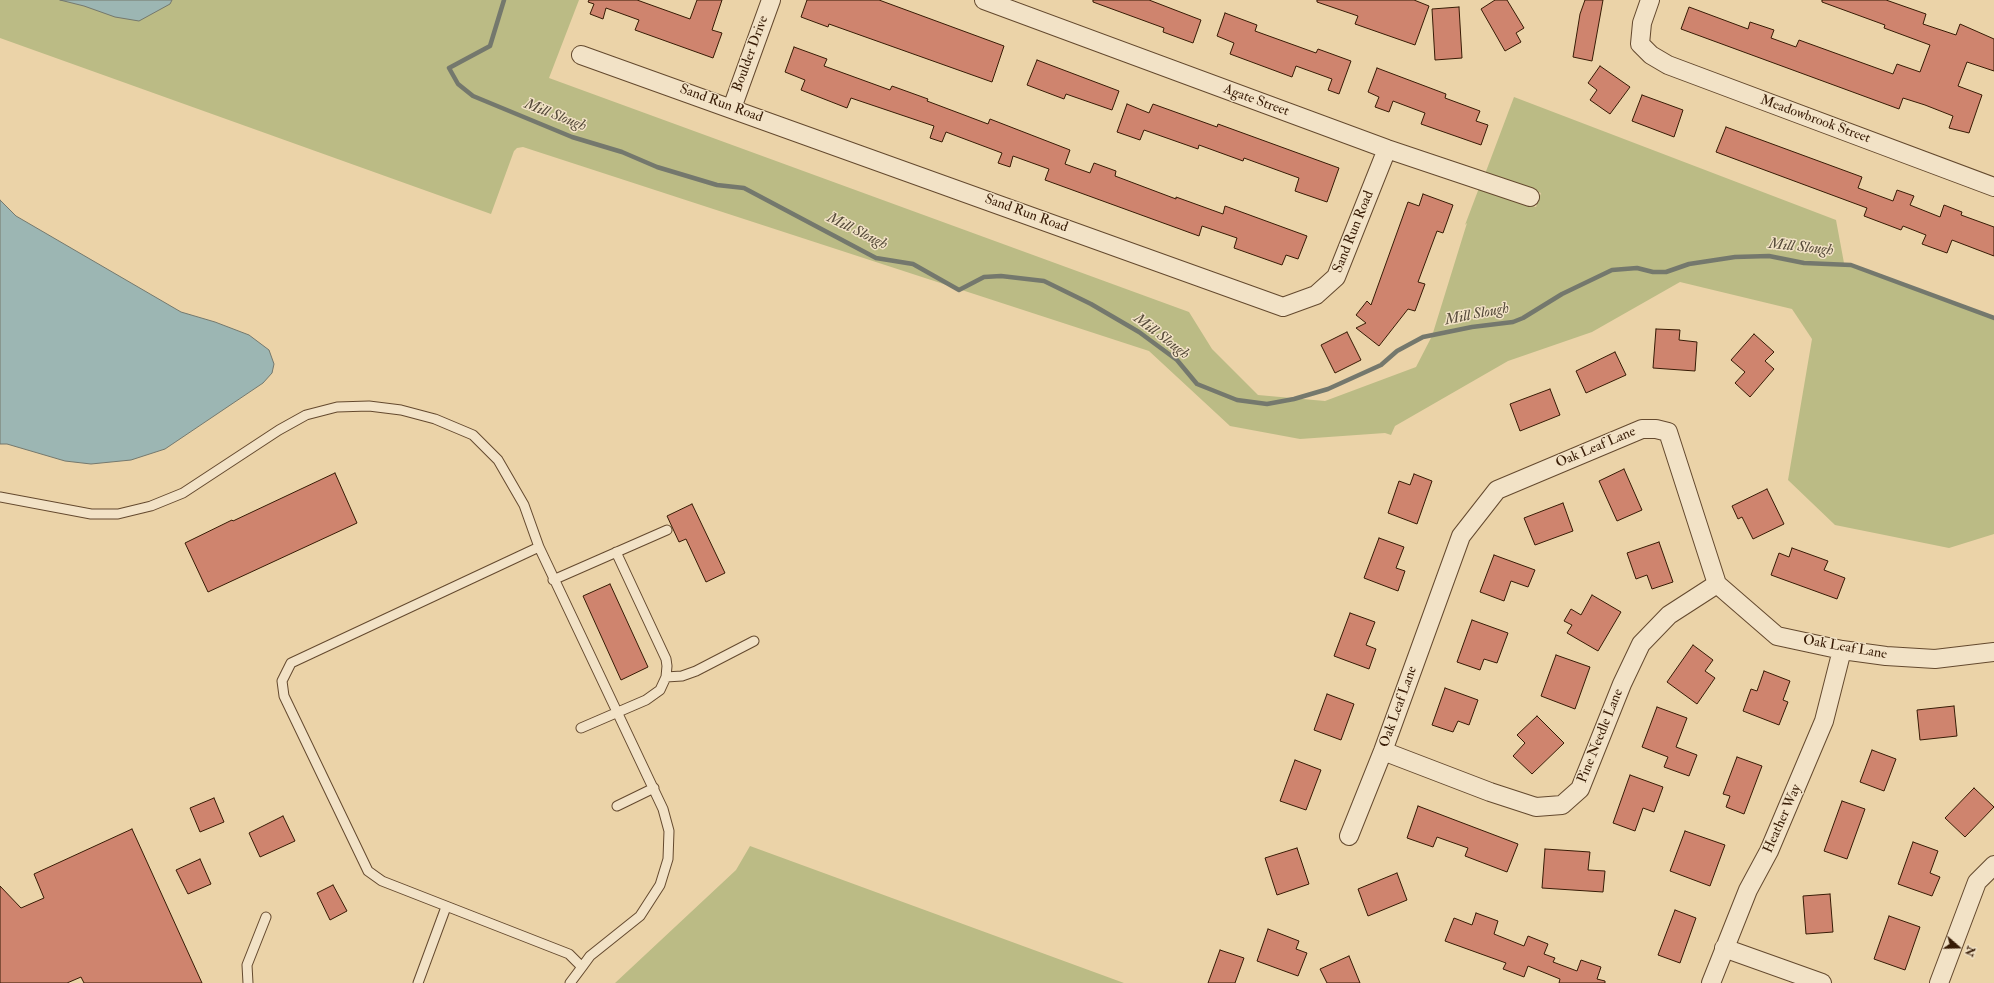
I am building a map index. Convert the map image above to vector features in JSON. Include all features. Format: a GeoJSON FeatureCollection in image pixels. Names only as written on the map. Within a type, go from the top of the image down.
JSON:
{"type":"FeatureCollection","features":[{"type":"Feature","properties":{"kind":"street","name":"Boulder Drive"},"geometry":{"type":"LineString","coordinates":[[732,108],[771,0]]}},
{"type":"Feature","properties":{"kind":"street","name":"Agate Street"},"geometry":{"type":"LineString","coordinates":[[984,0],[1387,149],[1530,197]]}},
{"type":"Feature","properties":{"kind":"street","name":"Meadowbrook Street"},"geometry":{"type":"LineString","coordinates":[[1650,0],[1642,23],[1640,44],[1651,55],[1668,65],[1994,187]]}},
{"type":"Feature","properties":{"kind":"street","name":"Sand Run Road"},"geometry":{"type":"LineString","coordinates":[[581,55],[1283,307],[1316,295],[1336,277],[1387,149]]}},
{"type":"Feature","properties":{"kind":"street","name":"Oak Leaf Lane"},"geometry":{"type":"LineString","coordinates":[[1349,836],[1383,751],[1461,536],[1497,490],[1642,429],[1656,429],[1668,432],[1717,584],[1777,636],[1842,650],[1886,656],[1935,659],[1994,652]]}},
{"type":"Feature","properties":{"kind":"street","name":"Pine Needle Lane"},"geometry":{"type":"LineString","coordinates":[[1383,751],[1490,792],[1536,807],[1562,805],[1580,789],[1622,684],[1641,644],[1669,615],[1717,584]]}},
{"type":"Feature","properties":{"kind":"street","name":"Heather Way"},"geometry":{"type":"LineString","coordinates":[[1711,983],[1748,890],[1769,851],[1824,721],[1842,650]]}},
{"type":"Feature","properties":{"kind":"street"},"geometry":{"type":"LineString","coordinates":[[1939,983],[1977,882],[1994,865]]}},
{"type":"Feature","properties":{"kind":"street"},"geometry":{"type":"LineString","coordinates":[[1724,948],[1822,983]]}},
{"type":"Feature","properties":{"kind":"lane"},"geometry":{"type":"LineString","coordinates":[[0,497],[36,502],[91,514],[118,514],[151,506],[183,494],[279,430],[306,415],[337,407],[369,406],[401,410],[435,419],[474,435],[498,460],[524,505],[553,580],[654,788],[663,809],[669,831],[668,859],[660,885],[640,916],[590,956],[570,983]]}},
{"type":"Feature","properties":{"kind":"lane"},"geometry":{"type":"LineString","coordinates":[[553,580],[667,530]]}},
{"type":"Feature","properties":{"kind":"lane"},"geometry":{"type":"LineString","coordinates":[[539,547],[291,664],[282,681],[284,696],[368,872],[382,881],[569,954],[582,967]]}},
{"type":"Feature","properties":{"kind":"lane"},"geometry":{"type":"LineString","coordinates":[[581,728],[646,700],[660,690],[666,677],[666,659],[616,552]]}},
{"type":"Feature","properties":{"kind":"lane"},"geometry":{"type":"LineString","coordinates":[[666,677],[682,676],[696,671],[754,641]]}},
{"type":"Feature","properties":{"kind":"lane"},"geometry":{"type":"LineString","coordinates":[[617,806],[654,788]]}},
{"type":"Feature","properties":{"kind":"lane"},"geometry":{"type":"LineString","coordinates":[[418,983],[446,907]]}},
{"type":"Feature","properties":{"kind":"lane"},"geometry":{"type":"LineString","coordinates":[[248,983],[247,965],[266,917]]}},
{"type":"Feature","properties":{"kind":"green space"},"geometry":{"type":"Polygon","coordinates":[[[0,0],[60,0],[84,6],[170,4],[172,0],[579,0],[549,78],[1189,312],[1212,349],[1258,395],[1325,401],[1416,367],[1432,336],[1467,223],[1465,225],[1479,188],[1536,207],[1541,193],[1485,174],[1514,97],[1836,220],[1844,263],[1994,319],[1994,534],[1949,548],[1835,525],[1788,480],[1812,339],[1792,309],[1680,282],[1592,332],[1508,361],[1395,426],[1391,435],[1385,433],[1300,439],[1230,426],[1149,351],[523,147],[517,148],[514,151],[491,214],[0,38],[0,0]]]}},
{"type":"Feature","properties":{"kind":"green space"},"geometry":{"type":"Polygon","coordinates":[[[750,846],[1124,983],[615,983],[736,870],[750,846]]]}},
{"type":"Feature","properties":{"kind":"water"},"geometry":{"type":"Polygon","coordinates":[[[60,0],[172,0],[170,4],[139,21],[115,17],[84,6],[60,0]]]}},
{"type":"Feature","properties":{"kind":"water"},"geometry":{"type":"Polygon","coordinates":[[[0,200],[16,216],[181,312],[215,322],[249,335],[269,350],[274,364],[272,373],[263,383],[165,449],[131,460],[91,464],[65,461],[7,444],[0,444],[0,200]]]}},
{"type":"Feature","properties":{"kind":"building"},"geometry":{"type":"Polygon","coordinates":[[[589,0],[637,0],[690,19],[697,0],[722,0],[712,30],[722,33],[713,58],[635,30],[639,20],[606,8],[603,19],[590,14],[594,4],[588,2],[589,0]]]}},
{"type":"Feature","properties":{"kind":"building"},"geometry":{"type":"Polygon","coordinates":[[[807,0],[879,0],[1004,46],[992,82],[829,24],[828,27],[801,17],[807,0]]]}},
{"type":"Feature","properties":{"kind":"building"},"geometry":{"type":"Polygon","coordinates":[[[1093,0],[1149,0],[1201,20],[1193,43],[1163,32],[1164,28],[1093,2],[1093,0]]]}},
{"type":"Feature","properties":{"kind":"building"},"geometry":{"type":"Polygon","coordinates":[[[1317,0],[1414,0],[1429,6],[1415,45],[1355,24],[1358,16],[1317,2],[1317,0]]]}},
{"type":"Feature","properties":{"kind":"building"},"geometry":{"type":"Polygon","coordinates":[[[1495,0],[1507,0],[1524,28],[1516,33],[1521,42],[1505,51],[1481,9],[1495,0]]]}},
{"type":"Feature","properties":{"kind":"building"},"geometry":{"type":"Polygon","coordinates":[[[1585,0],[1603,0],[1592,61],[1573,57],[1580,14],[1585,0]]]}},
{"type":"Feature","properties":{"kind":"building"},"geometry":{"type":"Polygon","coordinates":[[[1822,0],[1886,0],[1926,14],[1923,24],[1956,35],[1960,24],[1994,39],[1994,71],[1967,62],[1958,86],[1982,95],[1969,133],[1949,128],[1953,116],[1925,105],[1903,98],[1899,109],[1681,29],[1689,7],[1748,29],[1750,22],[1774,30],[1771,38],[1796,47],[1799,40],[1893,74],[1897,64],[1920,72],[1930,45],[1884,28],[1885,25],[1822,2],[1822,0]]]}},
{"type":"Feature","properties":{"kind":"building"},"geometry":{"type":"Polygon","coordinates":[[[1459,7],[1462,58],[1435,60],[1432,9],[1459,7]]]}},
{"type":"Feature","properties":{"kind":"building"},"geometry":{"type":"Polygon","coordinates":[[[1225,13],[1257,25],[1255,31],[1316,53],[1318,49],[1351,61],[1339,94],[1328,90],[1332,79],[1296,66],[1292,77],[1230,54],[1234,43],[1217,36],[1225,13]]]}},
{"type":"Feature","properties":{"kind":"building"},"geometry":{"type":"Polygon","coordinates":[[[794,47],[827,59],[824,66],[890,90],[892,86],[988,124],[990,119],[1070,150],[1065,164],[1090,173],[1094,163],[1116,171],[1115,176],[1176,199],[1176,197],[1223,214],[1225,206],[1307,236],[1298,259],[1286,255],[1282,265],[1234,248],[1237,238],[1202,226],[1199,236],[1045,180],[1049,169],[1013,156],[1010,167],[998,163],[1002,153],[946,132],[942,142],[930,138],[934,126],[851,98],[847,108],[801,90],[805,80],[785,72],[794,47]]]}},
{"type":"Feature","properties":{"kind":"building"},"geometry":{"type":"Polygon","coordinates":[[[1037,60],[1119,91],[1112,110],[1066,94],[1064,99],[1027,85],[1037,60]]]}},
{"type":"Feature","properties":{"kind":"building"},"geometry":{"type":"Polygon","coordinates":[[[1600,66],[1630,87],[1610,114],[1590,100],[1597,90],[1588,83],[1600,66]]]}},
{"type":"Feature","properties":{"kind":"building"},"geometry":{"type":"Polygon","coordinates":[[[1377,68],[1446,94],[1445,98],[1480,111],[1476,121],[1488,125],[1481,145],[1421,124],[1425,113],[1393,101],[1389,112],[1375,107],[1379,97],[1368,92],[1377,68]]]}},
{"type":"Feature","properties":{"kind":"building"},"geometry":{"type":"Polygon","coordinates":[[[1642,95],[1683,110],[1674,137],[1632,121],[1642,95]]]}},
{"type":"Feature","properties":{"kind":"building"},"geometry":{"type":"Polygon","coordinates":[[[1127,104],[1149,113],[1153,104],[1217,127],[1218,124],[1339,168],[1327,202],[1295,191],[1299,178],[1244,158],[1243,161],[1199,145],[1198,149],[1144,130],[1140,140],[1117,132],[1127,104]]]}},
{"type":"Feature","properties":{"kind":"building"},"geometry":{"type":"Polygon","coordinates":[[[1726,127],[1862,177],[1858,188],[1893,201],[1897,190],[1914,196],[1910,205],[1940,217],[1944,205],[1962,212],[1961,215],[1994,227],[1994,256],[1952,240],[1947,253],[1922,244],[1926,235],[1903,226],[1901,230],[1864,216],[1867,208],[1716,152],[1726,127]]]}},
{"type":"Feature","properties":{"kind":"building"},"geometry":{"type":"Polygon","coordinates":[[[1423,194],[1453,205],[1443,233],[1437,231],[1418,282],[1425,284],[1415,311],[1408,309],[1379,346],[1356,328],[1366,323],[1356,315],[1367,301],[1371,305],[1408,202],[1419,206],[1423,194]]]}},
{"type":"Feature","properties":{"kind":"building"},"geometry":{"type":"Polygon","coordinates":[[[1656,329],[1680,330],[1679,340],[1697,342],[1695,371],[1653,368],[1656,329]]]}},
{"type":"Feature","properties":{"kind":"building"},"geometry":{"type":"Polygon","coordinates":[[[1347,332],[1361,360],[1335,373],[1321,345],[1347,332]]]}},
{"type":"Feature","properties":{"kind":"building"},"geometry":{"type":"Polygon","coordinates":[[[1754,334],[1774,352],[1765,361],[1774,369],[1750,397],[1735,383],[1745,372],[1731,360],[1754,334]]]}},
{"type":"Feature","properties":{"kind":"building"},"geometry":{"type":"Polygon","coordinates":[[[1615,352],[1626,375],[1586,393],[1576,371],[1615,352]]]}},
{"type":"Feature","properties":{"kind":"building"},"geometry":{"type":"Polygon","coordinates":[[[1550,389],[1560,415],[1520,431],[1510,404],[1550,389]]]}},
{"type":"Feature","properties":{"kind":"building"},"geometry":{"type":"Polygon","coordinates":[[[1624,469],[1642,510],[1617,521],[1599,481],[1624,469]]]}},
{"type":"Feature","properties":{"kind":"building"},"geometry":{"type":"Polygon","coordinates":[[[335,473],[357,523],[208,592],[185,543],[335,473]]]}},
{"type":"Feature","properties":{"kind":"building"},"geometry":{"type":"Polygon","coordinates":[[[1414,474],[1432,481],[1417,524],[1388,513],[1399,481],[1410,485],[1414,474]]]}},
{"type":"Feature","properties":{"kind":"building"},"geometry":{"type":"Polygon","coordinates":[[[1767,489],[1784,524],[1753,539],[1742,517],[1738,519],[1732,506],[1767,489]]]}},
{"type":"Feature","properties":{"kind":"building"},"geometry":{"type":"Polygon","coordinates":[[[1563,503],[1573,531],[1535,545],[1524,518],[1563,503]]]}},
{"type":"Feature","properties":{"kind":"building"},"geometry":{"type":"Polygon","coordinates":[[[692,504],[725,573],[706,582],[686,539],[679,542],[667,516],[692,504]]]}},
{"type":"Feature","properties":{"kind":"building"},"geometry":{"type":"Polygon","coordinates":[[[1379,538],[1404,547],[1396,568],[1405,571],[1398,591],[1364,578],[1379,538]]]}},
{"type":"Feature","properties":{"kind":"building"},"geometry":{"type":"Polygon","coordinates":[[[1659,542],[1673,582],[1652,589],[1647,575],[1636,579],[1627,553],[1659,542]]]}},
{"type":"Feature","properties":{"kind":"building"},"geometry":{"type":"Polygon","coordinates":[[[1792,548],[1828,561],[1824,570],[1845,578],[1837,599],[1771,575],[1779,553],[1789,557],[1792,548]]]}},
{"type":"Feature","properties":{"kind":"building"},"geometry":{"type":"Polygon","coordinates":[[[1494,555],[1535,570],[1528,587],[1511,581],[1504,601],[1480,592],[1494,555]]]}},
{"type":"Feature","properties":{"kind":"building"},"geometry":{"type":"Polygon","coordinates":[[[610,584],[648,667],[621,680],[583,596],[610,584]]]}},
{"type":"Feature","properties":{"kind":"building"},"geometry":{"type":"Polygon","coordinates":[[[1592,595],[1621,612],[1598,651],[1567,633],[1572,625],[1564,621],[1571,609],[1581,615],[1592,595]]]}},
{"type":"Feature","properties":{"kind":"building"},"geometry":{"type":"Polygon","coordinates":[[[1350,613],[1375,622],[1366,645],[1376,649],[1369,669],[1334,656],[1350,613]]]}},
{"type":"Feature","properties":{"kind":"building"},"geometry":{"type":"Polygon","coordinates":[[[1472,620],[1508,633],[1497,663],[1484,659],[1480,670],[1457,662],[1472,620]]]}},
{"type":"Feature","properties":{"kind":"building"},"geometry":{"type":"Polygon","coordinates":[[[1693,645],[1713,660],[1705,671],[1715,678],[1697,704],[1667,682],[1693,645]]]}},
{"type":"Feature","properties":{"kind":"building"},"geometry":{"type":"Polygon","coordinates":[[[1556,655],[1590,667],[1575,709],[1541,696],[1556,655]]]}},
{"type":"Feature","properties":{"kind":"building"},"geometry":{"type":"Polygon","coordinates":[[[1764,671],[1790,681],[1783,700],[1788,702],[1779,725],[1743,711],[1751,689],[1757,691],[1764,671]]]}},
{"type":"Feature","properties":{"kind":"building"},"geometry":{"type":"Polygon","coordinates":[[[1445,688],[1478,700],[1469,725],[1458,721],[1453,732],[1432,725],[1445,688]]]}},
{"type":"Feature","properties":{"kind":"building"},"geometry":{"type":"Polygon","coordinates":[[[1327,694],[1354,704],[1341,740],[1314,730],[1327,694]]]}},
{"type":"Feature","properties":{"kind":"building"},"geometry":{"type":"Polygon","coordinates":[[[1954,706],[1957,736],[1920,740],[1917,710],[1954,706]]]}},
{"type":"Feature","properties":{"kind":"building"},"geometry":{"type":"Polygon","coordinates":[[[1657,707],[1687,718],[1676,747],[1697,755],[1689,776],[1664,767],[1668,757],[1642,747],[1657,707]]]}},
{"type":"Feature","properties":{"kind":"building"},"geometry":{"type":"Polygon","coordinates":[[[1537,716],[1564,743],[1532,774],[1513,756],[1525,743],[1517,735],[1537,716]]]}},
{"type":"Feature","properties":{"kind":"building"},"geometry":{"type":"Polygon","coordinates":[[[1872,750],[1896,759],[1884,791],[1860,782],[1872,750]]]}},
{"type":"Feature","properties":{"kind":"building"},"geometry":{"type":"Polygon","coordinates":[[[1737,757],[1762,766],[1744,814],[1726,807],[1730,796],[1723,794],[1737,757]]]}},
{"type":"Feature","properties":{"kind":"building"},"geometry":{"type":"Polygon","coordinates":[[[1295,760],[1321,770],[1306,810],[1280,801],[1295,760]]]}},
{"type":"Feature","properties":{"kind":"building"},"geometry":{"type":"Polygon","coordinates":[[[1630,775],[1663,787],[1654,812],[1643,808],[1635,831],[1613,823],[1630,775]]]}},
{"type":"Feature","properties":{"kind":"building"},"geometry":{"type":"Polygon","coordinates":[[[1974,788],[1994,807],[1965,837],[1945,818],[1974,788]]]}},
{"type":"Feature","properties":{"kind":"building"},"geometry":{"type":"Polygon","coordinates":[[[214,798],[224,822],[200,832],[190,808],[214,798]]]}},
{"type":"Feature","properties":{"kind":"building"},"geometry":{"type":"Polygon","coordinates":[[[1842,801],[1865,809],[1847,859],[1824,851],[1842,801]]]}},
{"type":"Feature","properties":{"kind":"building"},"geometry":{"type":"Polygon","coordinates":[[[1418,806],[1518,844],[1507,872],[1465,856],[1468,848],[1437,837],[1433,847],[1407,838],[1418,806]]]}},
{"type":"Feature","properties":{"kind":"building"},"geometry":{"type":"Polygon","coordinates":[[[283,816],[295,841],[260,857],[249,833],[283,816]]]}},
{"type":"Feature","properties":{"kind":"building"},"geometry":{"type":"Polygon","coordinates":[[[132,829],[202,983],[84,983],[81,977],[67,983],[0,983],[0,886],[21,908],[44,898],[34,874],[132,829]]]}},
{"type":"Feature","properties":{"kind":"building"},"geometry":{"type":"Polygon","coordinates":[[[1685,831],[1725,845],[1710,886],[1670,871],[1685,831]]]}},
{"type":"Feature","properties":{"kind":"building"},"geometry":{"type":"Polygon","coordinates":[[[1913,842],[1938,851],[1930,873],[1940,877],[1932,896],[1898,884],[1913,842]]]}},
{"type":"Feature","properties":{"kind":"building"},"geometry":{"type":"Polygon","coordinates":[[[1297,848],[1309,884],[1277,895],[1265,858],[1297,848]]]}},
{"type":"Feature","properties":{"kind":"building"},"geometry":{"type":"Polygon","coordinates":[[[1545,849],[1590,852],[1588,870],[1605,871],[1603,892],[1542,888],[1545,849]]]}},
{"type":"Feature","properties":{"kind":"building"},"geometry":{"type":"Polygon","coordinates":[[[200,859],[211,884],[188,894],[176,870],[200,859]]]}},
{"type":"Feature","properties":{"kind":"building"},"geometry":{"type":"Polygon","coordinates":[[[1397,873],[1407,900],[1368,916],[1358,889],[1397,873]]]}},
{"type":"Feature","properties":{"kind":"building"},"geometry":{"type":"Polygon","coordinates":[[[333,885],[347,911],[330,920],[317,893],[333,885]]]}},
{"type":"Feature","properties":{"kind":"building"},"geometry":{"type":"Polygon","coordinates":[[[1830,894],[1833,932],[1806,934],[1803,896],[1830,894]]]}},
{"type":"Feature","properties":{"kind":"building"},"geometry":{"type":"Polygon","coordinates":[[[1675,910],[1696,918],[1680,963],[1658,955],[1675,910]]]}},
{"type":"Feature","properties":{"kind":"building"},"geometry":{"type":"Polygon","coordinates":[[[1476,913],[1498,921],[1494,934],[1524,946],[1528,936],[1548,944],[1544,954],[1555,958],[1553,962],[1577,971],[1581,960],[1601,967],[1597,979],[1605,981],[1605,983],[1559,983],[1560,979],[1528,966],[1524,977],[1503,969],[1506,963],[1445,941],[1454,918],[1472,925],[1476,913]]]}},
{"type":"Feature","properties":{"kind":"building"},"geometry":{"type":"Polygon","coordinates":[[[1889,916],[1920,927],[1905,970],[1874,959],[1889,916]]]}},
{"type":"Feature","properties":{"kind":"building"},"geometry":{"type":"Polygon","coordinates":[[[1268,929],[1299,941],[1296,949],[1307,953],[1298,976],[1257,961],[1268,929]]]}},
{"type":"Feature","properties":{"kind":"building"},"geometry":{"type":"Polygon","coordinates":[[[1220,950],[1244,958],[1235,983],[1208,983],[1220,950]]]}},
{"type":"Feature","properties":{"kind":"building"},"geometry":{"type":"Polygon","coordinates":[[[1349,956],[1360,983],[1327,983],[1320,969],[1349,956]]]}},
{"type":"Feature","properties":{"kind":"waterway","name":"Mill Slough"},"geometry":{"type":"LineString","coordinates":[[504,0],[490,46],[449,68],[458,84],[473,96],[572,137],[622,152],[657,167],[717,185],[744,188],[876,258],[913,264],[959,290],[984,277],[1001,276],[1044,281],[1091,304],[1139,332],[1177,360],[1197,384],[1237,400],[1267,404],[1294,399],[1328,389],[1381,365],[1397,351],[1423,337],[1472,327],[1513,322],[1523,318],[1562,294],[1612,270],[1637,268],[1653,272],[1666,272],[1689,264],[1735,257],[1769,256],[1804,263],[1851,265],[1994,318]]}}]}
